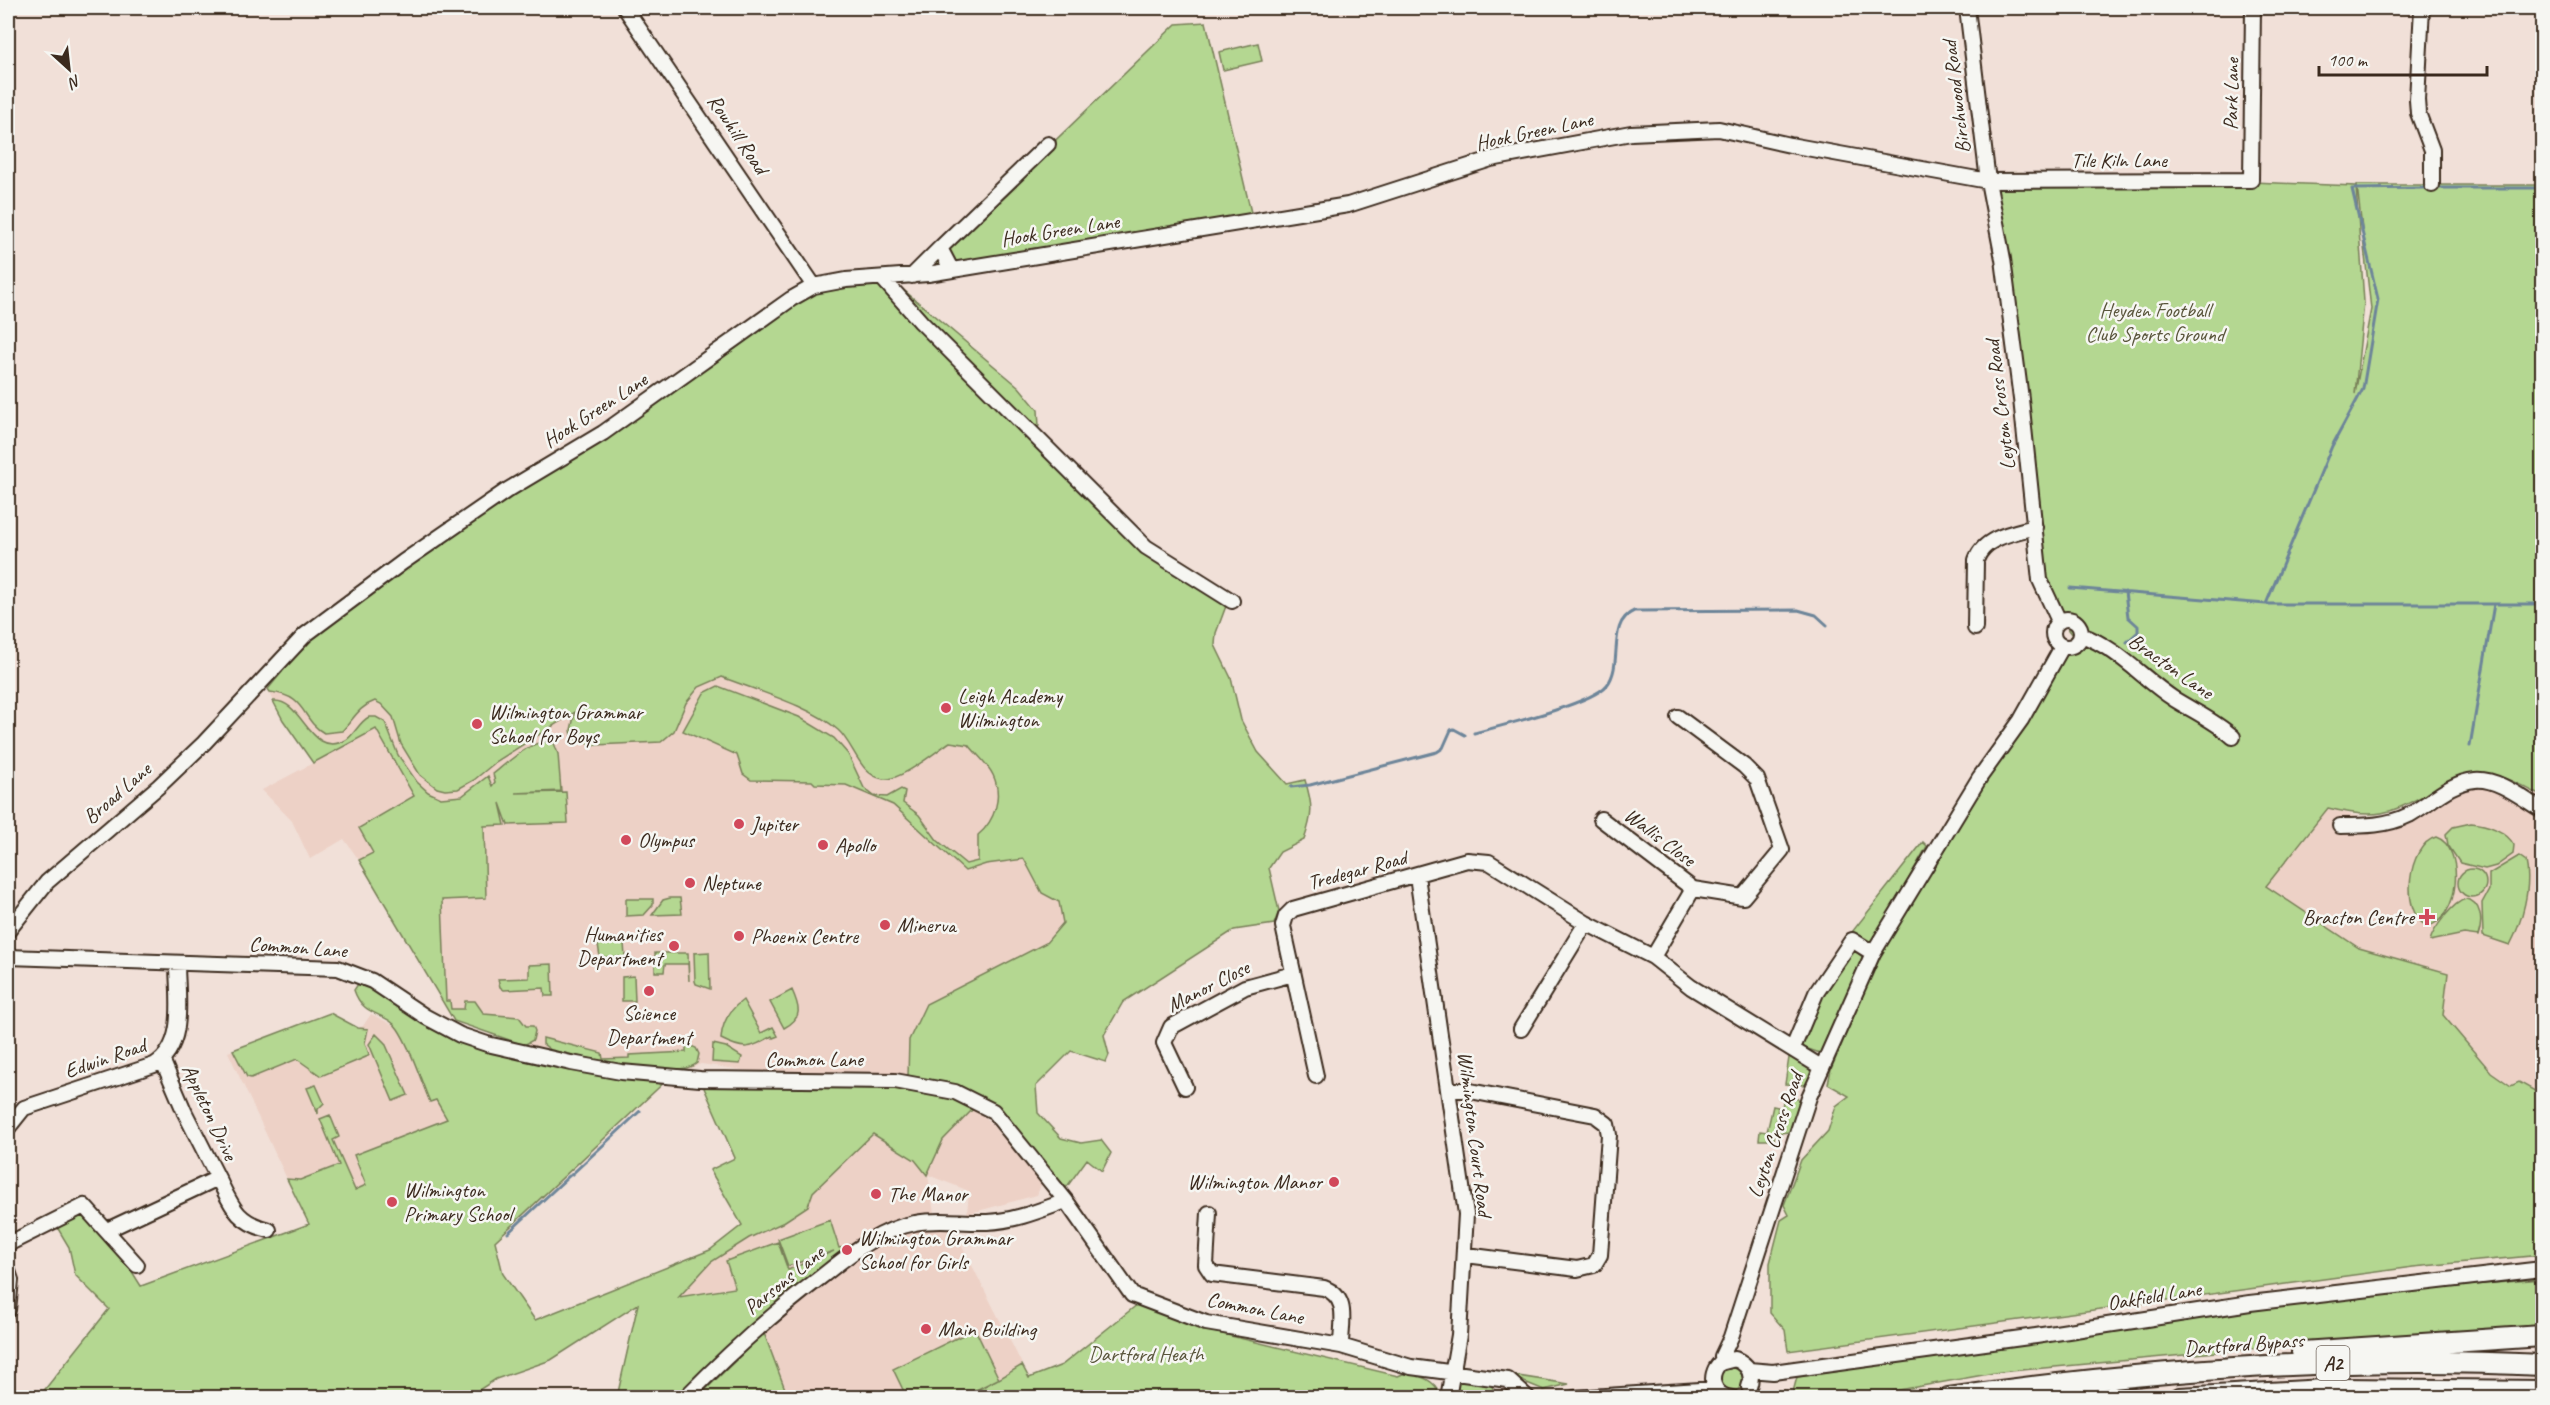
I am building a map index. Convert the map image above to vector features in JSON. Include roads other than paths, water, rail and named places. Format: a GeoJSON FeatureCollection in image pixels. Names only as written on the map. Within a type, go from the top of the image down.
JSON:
{"type":"FeatureCollection","features":[{"type":"Feature","properties":{"kind":"highway"},"geometry":{"type":"LineString","coordinates":[[2124,1376],[2318,1350],[2542,1336]]}},
{"type":"Feature","properties":{"kind":"highway","name":"Dartford Bypass"},"geometry":{"type":"LineString","coordinates":[[1949,1398],[2124,1376],[2310,1363],[2542,1365]]}},
{"type":"Feature","properties":{"kind":"highway","name":"A2"},"geometry":{"type":"LineString","coordinates":[[2180,1398],[2342,1389],[2542,1391]]}},
{"type":"Feature","properties":{"kind":"street","name":"Rowhill Road"},"geometry":{"type":"LineString","coordinates":[[625,8],[814,286]]}},
{"type":"Feature","properties":{"kind":"street","name":"Birchwood Road"},"geometry":{"type":"LineString","coordinates":[[1967,8],[1988,181]]}},
{"type":"Feature","properties":{"kind":"street","name":"Park Lane"},"geometry":{"type":"LineString","coordinates":[[2251,180],[2253,8]]}},
{"type":"Feature","properties":{"kind":"street"},"geometry":{"type":"LineString","coordinates":[[2422,8],[2417,100],[2418,113],[2432,150],[2432,185]]}},
{"type":"Feature","properties":{"kind":"street","name":"Hook Green Lane"},"geometry":{"type":"LineString","coordinates":[[256,689],[305,635],[403,562],[506,491],[603,433],[791,299],[814,286],[846,280],[912,276],[1348,206],[1491,159],[1631,133],[1719,129],[1790,145],[1988,181]]}},
{"type":"Feature","properties":{"kind":"street"},"geometry":{"type":"LineString","coordinates":[[912,276],[1048,144]]}},
{"type":"Feature","properties":{"kind":"street","name":"Tile Kiln Lane"},"geometry":{"type":"LineString","coordinates":[[1988,181],[2251,180]]}},
{"type":"Feature","properties":{"kind":"street","name":"Leyton Cross Road"},"geometry":{"type":"LineString","coordinates":[[1988,181],[2002,259],[2040,580],[2059,621],[2052,634],[2055,641],[2062,647]]}},
{"type":"Feature","properties":{"kind":"street"},"geometry":{"type":"LineString","coordinates":[[940,248],[951,269]]}},
{"type":"Feature","properties":{"kind":"street"},"geometry":{"type":"LineString","coordinates":[[883,279],[921,322],[1146,547],[1232,601]]}},
{"type":"Feature","properties":{"kind":"street"},"geometry":{"type":"LineString","coordinates":[[1975,628],[1976,560],[1979,550],[1992,541],[2035,528]]}},
{"type":"Feature","properties":{"kind":"street"},"geometry":{"type":"LineString","coordinates":[[2059,621],[2074,621],[2080,627],[2081,634]]}},
{"type":"Feature","properties":{"kind":"street","name":"Leyton Cross Road"},"geometry":{"type":"LineString","coordinates":[[1724,1361],[1722,1356],[1731,1337],[1772,1207],[1821,1067],[1873,953],[1961,806],[2021,720],[2062,647],[2075,644],[2081,634]]}},
{"type":"Feature","properties":{"kind":"street","name":"Bracton Lane"},"geometry":{"type":"LineString","coordinates":[[2081,634],[2113,651],[2173,698],[2212,719],[2233,737]]}},
{"type":"Feature","properties":{"kind":"street","name":"Broad Lane"},"geometry":{"type":"LineString","coordinates":[[8,931],[47,882],[159,786],[256,689]]}},
{"type":"Feature","properties":{"kind":"street","name":"Wallis Close"},"geometry":{"type":"LineString","coordinates":[[1601,819],[1693,889],[1743,897],[1782,850],[1756,779],[1744,766],[1678,717]]}},
{"type":"Feature","properties":{"kind":"street"},"geometry":{"type":"LineString","coordinates":[[2340,826],[2372,826],[2392,822],[2409,815],[2452,789],[2475,780],[2506,789],[2542,810]]}},
{"type":"Feature","properties":{"kind":"street","name":"Tredegar Road"},"geometry":{"type":"LineString","coordinates":[[1316,1076],[1283,926],[1286,916],[1293,909],[1417,876],[1467,860],[1489,862],[1586,923],[1653,957],[1691,987],[1821,1067]]}},
{"type":"Feature","properties":{"kind":"street","name":"Wilmington Court Road"},"geometry":{"type":"LineString","coordinates":[[1417,876],[1465,1204],[1466,1255],[1460,1333],[1448,1398]]}},
{"type":"Feature","properties":{"kind":"street","name":"Wallis Close"},"geometry":{"type":"LineString","coordinates":[[1653,957],[1693,889]]}},
{"type":"Feature","properties":{"kind":"street"},"geometry":{"type":"LineString","coordinates":[[1521,1029],[1586,923]]}},
{"type":"Feature","properties":{"kind":"street","name":"Leyton Cross Road"},"geometry":{"type":"LineString","coordinates":[[1792,1048],[1816,993],[1852,940],[1873,953]]}},
{"type":"Feature","properties":{"kind":"street","name":"Common Lane"},"geometry":{"type":"LineString","coordinates":[[8,957],[338,968],[372,981],[426,1017],[460,1035],[536,1056],[621,1072],[724,1080],[895,1081],[955,1092],[993,1112],[1066,1201],[1132,1295],[1206,1323],[1341,1346],[1411,1367],[1508,1380],[1528,1398]]}},
{"type":"Feature","properties":{"kind":"street","name":"Edwin Road"},"geometry":{"type":"LineString","coordinates":[[8,1128],[24,1108],[154,1065],[166,1058],[176,1035],[177,963]]}},
{"type":"Feature","properties":{"kind":"street","name":"Manor Close"},"geometry":{"type":"LineString","coordinates":[[1185,1087],[1164,1043],[1171,1027],[1245,987],[1293,974]]}},
{"type":"Feature","properties":{"kind":"street","name":"Appleton Drive"},"geometry":{"type":"LineString","coordinates":[[164,1064],[185,1113],[234,1212],[251,1226],[269,1230]]}},
{"type":"Feature","properties":{"kind":"street"},"geometry":{"type":"LineString","coordinates":[[1449,1090],[1465,1090],[1595,1115],[1607,1124],[1609,1135],[1600,1254],[1594,1265],[1577,1269],[1466,1255]]}},
{"type":"Feature","properties":{"kind":"street","name":"Appleton Drive"},"geometry":{"type":"LineString","coordinates":[[107,1230],[218,1178]]}},
{"type":"Feature","properties":{"kind":"street","name":"Parsons Lane"},"geometry":{"type":"LineString","coordinates":[[685,1398],[717,1363],[792,1298],[861,1246],[884,1233],[914,1223],[988,1222],[1019,1217],[1066,1201]]}},
{"type":"Feature","properties":{"kind":"street"},"geometry":{"type":"LineString","coordinates":[[8,1244],[84,1206],[137,1265]]}},
{"type":"Feature","properties":{"kind":"street"},"geometry":{"type":"LineString","coordinates":[[1209,1213],[1206,1265],[1212,1274],[1324,1288],[1336,1292],[1342,1301],[1341,1346]]}},
{"type":"Feature","properties":{"kind":"street","name":"Oakfield Lane"},"geometry":{"type":"LineString","coordinates":[[1724,1361],[1773,1372],[2036,1336],[2250,1303],[2542,1269]]}},
{"type":"Feature","properties":{"kind":"street"},"geometry":{"type":"LineString","coordinates":[[8,1271],[11,1280],[8,1310]]}},
{"type":"Feature","properties":{"kind":"street"},"geometry":{"type":"LineString","coordinates":[[1731,1337],[1745,1366],[1749,1387]]}},
{"type":"Feature","properties":{"kind":"street"},"geometry":{"type":"LineString","coordinates":[[1690,1390],[1713,1375],[1717,1366],[1724,1361]]}},
{"type":"Feature","properties":{"kind":"street","name":"Oakfield Lane"},"geometry":{"type":"LineString","coordinates":[[1716,1389],[1720,1394],[1733,1398],[1740,1396],[1749,1387],[1773,1372]]}},
{"type":"Feature","properties":{"kind":"street"},"geometry":{"type":"LineString","coordinates":[[1574,1398],[1716,1389],[1713,1375]]}},
{"type":"Feature","properties":{"kind":"waterway"},"geometry":{"type":"LineString","coordinates":[[2070,588],[2266,604],[2332,446],[2363,389],[2378,299],[2352,189],[2427,188]]}},
{"type":"Feature","properties":{"kind":"waterway"},"geometry":{"type":"LineString","coordinates":[[2436,188],[2542,188]]}},
{"type":"Feature","properties":{"kind":"waterway"},"geometry":{"type":"LineString","coordinates":[[2125,592],[2128,617],[2138,626],[2138,632],[2127,642]]}},
{"type":"Feature","properties":{"kind":"waterway"},"geometry":{"type":"LineString","coordinates":[[2266,604],[2542,604]]}},
{"type":"Feature","properties":{"kind":"waterway"},"geometry":{"type":"LineString","coordinates":[[2470,746],[2494,604]]}},
{"type":"Feature","properties":{"kind":"waterway"},"geometry":{"type":"LineString","coordinates":[[1474,733],[1545,714],[1584,700],[1598,692],[1607,685],[1612,676],[1620,625],[1625,617],[1634,611],[1798,610],[1816,615],[1827,625]]}},
{"type":"Feature","properties":{"kind":"waterway"},"geometry":{"type":"LineString","coordinates":[[1291,787],[1310,785],[1437,752],[1443,748],[1451,730],[1454,729],[1465,735]]}},
{"type":"Feature","properties":{"kind":"waterway"},"geometry":{"type":"LineString","coordinates":[[571,1175],[640,1111]]}},
{"type":"Feature","properties":{"kind":"waterway"},"geometry":{"type":"LineString","coordinates":[[508,1233],[569,1176]]}},
{"type":"Feature","properties":{"kind":"place","name":"Leigh Academy Wilmington"},"geometry":{"type":"Point","coordinates":[946,708]}},
{"type":"Feature","properties":{"kind":"place","name":"Wilmington Grammar School for Boys"},"geometry":{"type":"Point","coordinates":[477,724]}},
{"type":"Feature","properties":{"kind":"place","name":"Jupiter"},"geometry":{"type":"Point","coordinates":[739,824]}},
{"type":"Feature","properties":{"kind":"place","name":"Olympus"},"geometry":{"type":"Point","coordinates":[626,840]}},
{"type":"Feature","properties":{"kind":"place","name":"Apollo"},"geometry":{"type":"Point","coordinates":[823,845]}},
{"type":"Feature","properties":{"kind":"place","name":"Neptune"},"geometry":{"type":"Point","coordinates":[690,883]}},
{"type":"Feature","properties":{"kind":"place","name":"Bracton Centre"},"geometry":{"type":"Point","coordinates":[2427,917]}},
{"type":"Feature","properties":{"kind":"place","name":"Minerva"},"geometry":{"type":"Point","coordinates":[885,925]}},
{"type":"Feature","properties":{"kind":"place","name":"Phoenix Centre"},"geometry":{"type":"Point","coordinates":[739,936]}},
{"type":"Feature","properties":{"kind":"place","name":"Humanities Department"},"geometry":{"type":"Point","coordinates":[674,946]}},
{"type":"Feature","properties":{"kind":"place","name":"Science Department"},"geometry":{"type":"Point","coordinates":[649,991]}},
{"type":"Feature","properties":{"kind":"place","name":"Wilmington Manor"},"geometry":{"type":"Point","coordinates":[1334,1182]}},
{"type":"Feature","properties":{"kind":"place","name":"The Manor"},"geometry":{"type":"Point","coordinates":[876,1194]}},
{"type":"Feature","properties":{"kind":"place","name":"Wilmington Primary School"},"geometry":{"type":"Point","coordinates":[392,1202]}},
{"type":"Feature","properties":{"kind":"place","name":"Wilmington Grammar School for Girls"},"geometry":{"type":"Point","coordinates":[847,1250]}},
{"type":"Feature","properties":{"kind":"place","name":"Main Building"},"geometry":{"type":"Point","coordinates":[926,1329]}},
{"type":"Feature","properties":{"kind":"park label","name":"Heyden Football Club Sports Ground"},"geometry":{"type":"Point","coordinates":[2155,322]}},
{"type":"Feature","properties":{"kind":"park label","name":"Dartford Heath"},"geometry":{"type":"Point","coordinates":[1146,1354]}}]}
